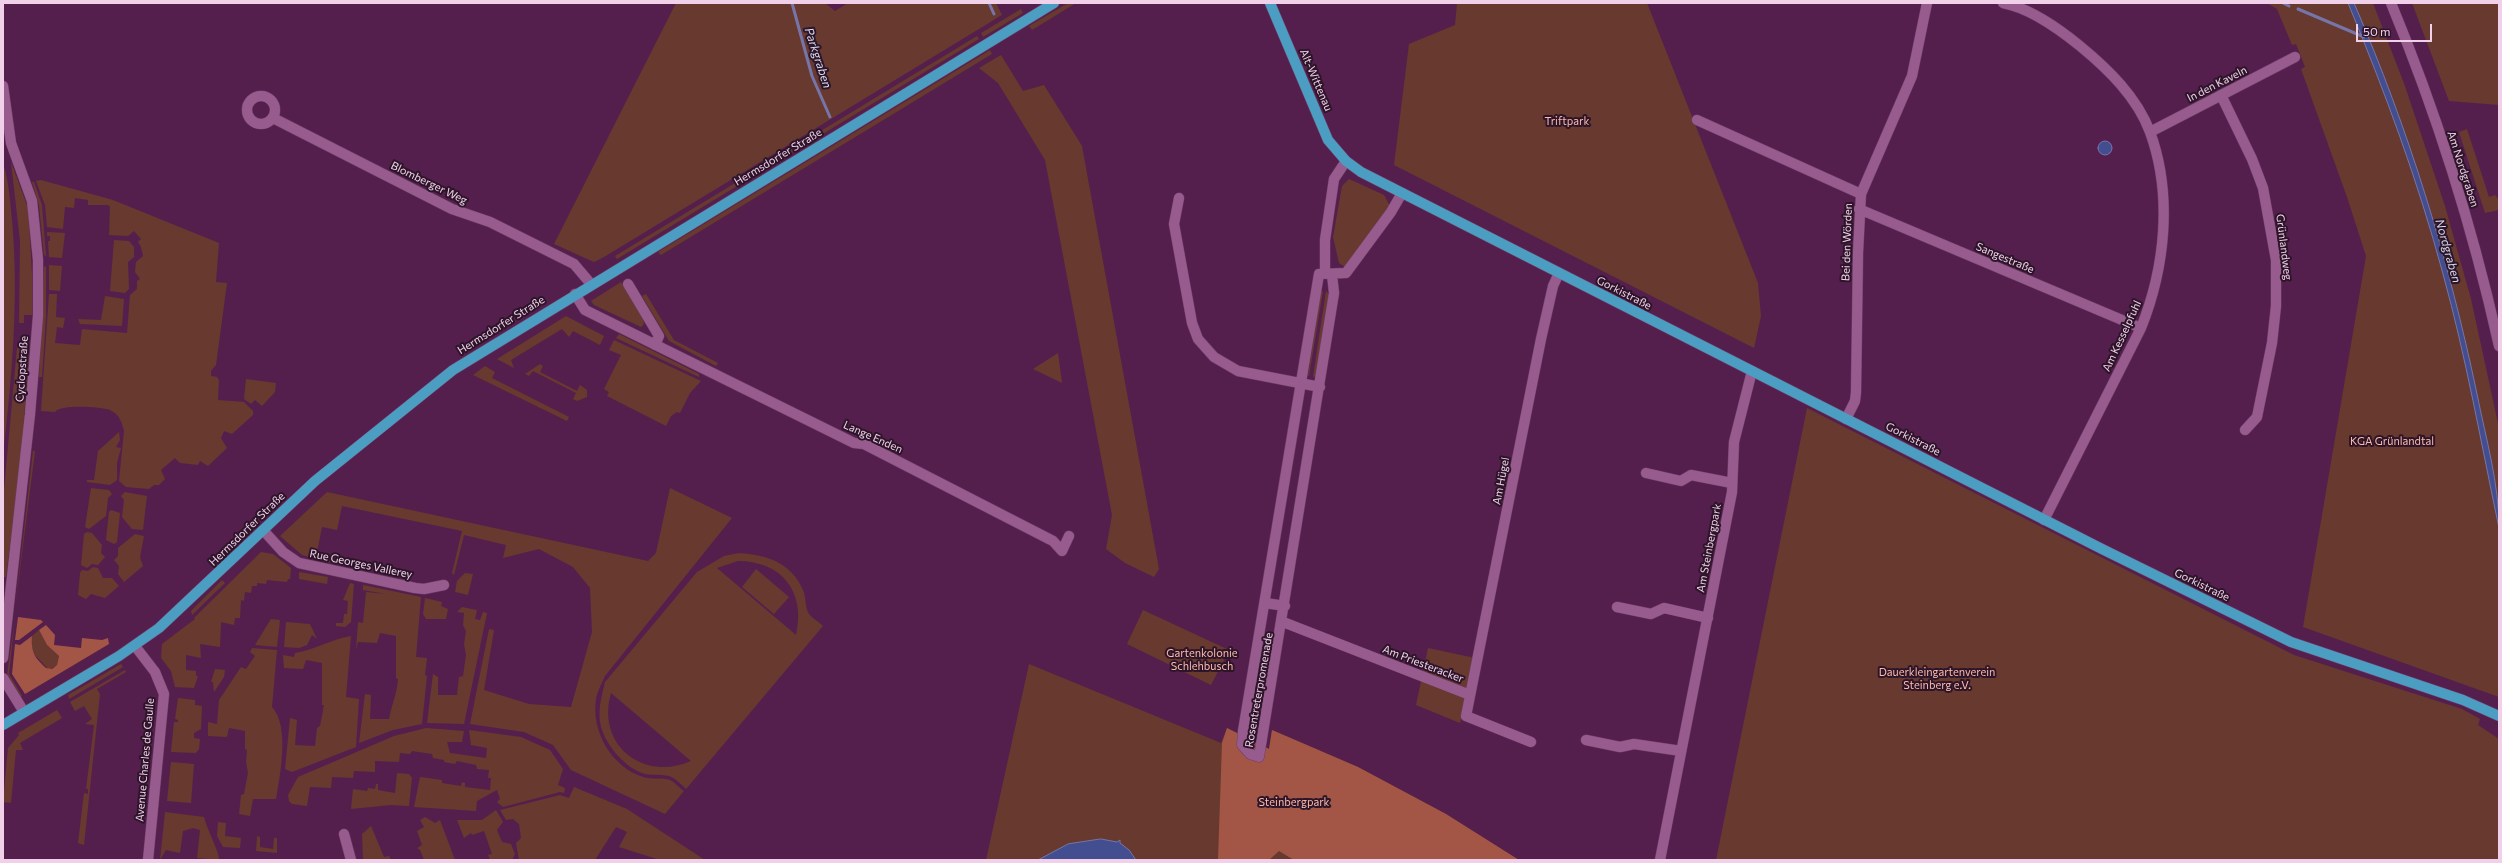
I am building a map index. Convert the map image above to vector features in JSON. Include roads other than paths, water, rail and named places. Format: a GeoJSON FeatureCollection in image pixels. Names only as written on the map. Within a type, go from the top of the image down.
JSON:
{"type":"FeatureCollection","features":[{"type":"Feature","properties":{"kind":"main road","name":"Hermsdorfer Straße"},"geometry":{"type":"LineString","coordinates":[[3,725],[135,646],[184,607],[315,481],[452,370],[1054,3]]}},
{"type":"Feature","properties":{"kind":"main road","name":"Alt-Wittenau"},"geometry":{"type":"LineString","coordinates":[[1270,3],[1328,140],[1346,162]]}},
{"type":"Feature","properties":{"kind":"main road","name":"Gorkistraße"},"geometry":{"type":"LineString","coordinates":[[1346,162],[1360,172],[2044,520],[2291,642],[2463,700],[2499,716]]}},
{"type":"Feature","properties":{"kind":"main road","name":"Gorkistraße"},"geometry":{"type":"LineString","coordinates":[[2483,709],[2499,722]]}},
{"type":"Feature","properties":{"kind":"street","name":"Bei den Wörden"},"geometry":{"type":"LineString","coordinates":[[1846,419],[1855,402],[1856,392],[1859,209],[1861,194],[1912,76],[1927,3]]}},
{"type":"Feature","properties":{"kind":"street","name":"Am Kesselpfuhl"},"geometry":{"type":"LineString","coordinates":[[2003,3],[2048,23],[2085,50],[2123,87],[2150,132],[2160,172],[2163,233],[2158,278],[2141,328],[2044,520]]}},
{"type":"Feature","properties":{"kind":"street","name":"Am Nordgraben"},"geometry":{"type":"LineString","coordinates":[[2391,3],[2422,83],[2459,194],[2499,346]]}},
{"type":"Feature","properties":{"kind":"street","name":"In den Kaveln"},"geometry":{"type":"LineString","coordinates":[[2150,132],[2295,57]]}},
{"type":"Feature","properties":{"kind":"street","name":"Cyclopstraße"},"geometry":{"type":"LineString","coordinates":[[3,86],[11,144],[32,201],[38,260],[38,309],[32,401],[3,658]]}},
{"type":"Feature","properties":{"kind":"street","name":"Grünlandweg"},"geometry":{"type":"LineString","coordinates":[[2221,95],[2252,159],[2263,188],[2276,260],[2276,306],[2272,343],[2257,417],[2245,430]]}},
{"type":"Feature","properties":{"kind":"street","name":"Blomberger Weg"},"geometry":{"type":"LineString","coordinates":[[273,118],[452,209],[490,222],[574,264],[591,284]]}},
{"type":"Feature","properties":{"kind":"street"},"geometry":{"type":"LineString","coordinates":[[1697,120],[1861,194]]}},
{"type":"Feature","properties":{"kind":"street","name":"Rosentreterpromenade"},"geometry":{"type":"LineString","coordinates":[[1329,274],[1319,274],[1315,288],[1242,744],[1250,754],[1259,757],[1283,622],[1334,293],[1329,274],[1325,240],[1334,179],[1346,162]]}},
{"type":"Feature","properties":{"kind":"street"},"geometry":{"type":"LineString","coordinates":[[1329,274],[1346,273],[1391,212],[1402,193]]}},
{"type":"Feature","properties":{"kind":"street"},"geometry":{"type":"LineString","coordinates":[[1179,198],[1174,224],[1192,323],[1198,339],[1214,357],[1238,371],[1320,387]]}},
{"type":"Feature","properties":{"kind":"street","name":"Sangestraße"},"geometry":{"type":"LineString","coordinates":[[1859,209],[2141,328]]}},
{"type":"Feature","properties":{"kind":"street","name":"Am Hügel"},"geometry":{"type":"LineString","coordinates":[[1470,695],[1541,339],[1553,286],[1558,273]]}},
{"type":"Feature","properties":{"kind":"street"},"geometry":{"type":"LineString","coordinates":[[628,284],[659,336],[655,345]]}},
{"type":"Feature","properties":{"kind":"street","name":"Lange Enden"},"geometry":{"type":"LineString","coordinates":[[575,294],[585,310],[854,443],[864,444],[984,504],[1053,540],[1062,552],[1069,536]]}},
{"type":"Feature","properties":{"kind":"street","name":"Am Steinbergpark"},"geometry":{"type":"LineString","coordinates":[[1660,860],[1732,492],[1734,442],[1748,377],[1752,371]]}},
{"type":"Feature","properties":{"kind":"street"},"geometry":{"type":"LineString","coordinates":[[1646,473],[1681,481],[1691,475],[1732,483]]}},
{"type":"Feature","properties":{"kind":"street","name":"Rue Georges Vallerey"},"geometry":{"type":"LineString","coordinates":[[263,530],[291,558],[312,567],[415,588],[424,589],[444,585]]}},
{"type":"Feature","properties":{"kind":"street"},"geometry":{"type":"LineString","coordinates":[[1264,603],[1285,606]]}},
{"type":"Feature","properties":{"kind":"street"},"geometry":{"type":"LineString","coordinates":[[1617,607],[1651,614],[1664,608],[1708,618]]}},
{"type":"Feature","properties":{"kind":"street","name":"Am Priesteracker"},"geometry":{"type":"LineString","coordinates":[[1283,622],[1470,695],[1466,716],[1531,742]]}},
{"type":"Feature","properties":{"kind":"street","name":"Avenue Charles de Gaulle"},"geometry":{"type":"LineString","coordinates":[[135,646],[155,672],[164,694],[148,860]]}},
{"type":"Feature","properties":{"kind":"street"},"geometry":{"type":"LineString","coordinates":[[3,678],[24,712]]}},
{"type":"Feature","properties":{"kind":"street"},"geometry":{"type":"LineString","coordinates":[[1586,740],[1620,747],[1634,744],[1681,751]]}},
{"type":"Feature","properties":{"kind":"street"},"geometry":{"type":"LineString","coordinates":[[344,834],[351,860]]}},
{"type":"Feature","properties":{"kind":"water"},"geometry":{"type":"Polygon","coordinates":[[[2348,3],[2354,3],[2374,51],[2410,147],[2426,196],[2454,294],[2488,444],[2497,494],[2499,528],[2459,337],[2433,239],[2400,137],[2348,3]]]}},
{"type":"Feature","properties":{"kind":"water"},"geometry":{"type":"Polygon","coordinates":[[[2102,141],[2108,141],[2112,145],[2112,151],[2108,155],[2102,155],[2098,151],[2098,145],[2102,141]]]}},
{"type":"Feature","properties":{"kind":"water"},"geometry":{"type":"Polygon","coordinates":[[[1101,839],[1117,842],[1120,840],[1120,843],[1129,850],[1136,860],[1038,860],[1068,844],[1101,839]]]}},
{"type":"Feature","properties":{"kind":"waterway","name":"Parkgraben"},"geometry":{"type":"LineString","coordinates":[[792,3],[812,76],[830,117]]}},
{"type":"Feature","properties":{"kind":"waterway"},"geometry":{"type":"LineString","coordinates":[[989,3],[994,14]]}},
{"type":"Feature","properties":{"kind":"waterway"},"geometry":{"type":"LineString","coordinates":[[2283,3],[2289,6]]}},
{"type":"Feature","properties":{"kind":"waterway"},"geometry":{"type":"LineString","coordinates":[[2298,9],[2364,37]]}},
{"type":"Feature","properties":{"kind":"park label","name":"Triftpark"},"geometry":{"type":"Point","coordinates":[1567,121]}},
{"type":"Feature","properties":{"kind":"park label","name":"KGA Grünlandtal"},"geometry":{"type":"Point","coordinates":[2392,441]}},
{"type":"Feature","properties":{"kind":"park label","name":"Gartenkolonie Schlehbusch"},"geometry":{"type":"Point","coordinates":[1202,659]}},
{"type":"Feature","properties":{"kind":"park label","name":"Dauerkleingartenverein Steinberg e.V."},"geometry":{"type":"Point","coordinates":[1937,678]}},
{"type":"Feature","properties":{"kind":"park label","name":"Steinbergpark"},"geometry":{"type":"Point","coordinates":[1294,802]}},
{"type":"Feature","properties":{"kind":"water label","name":"Nordgraben"},"geometry":{"type":"Point","coordinates":[2448,251]}}]}
